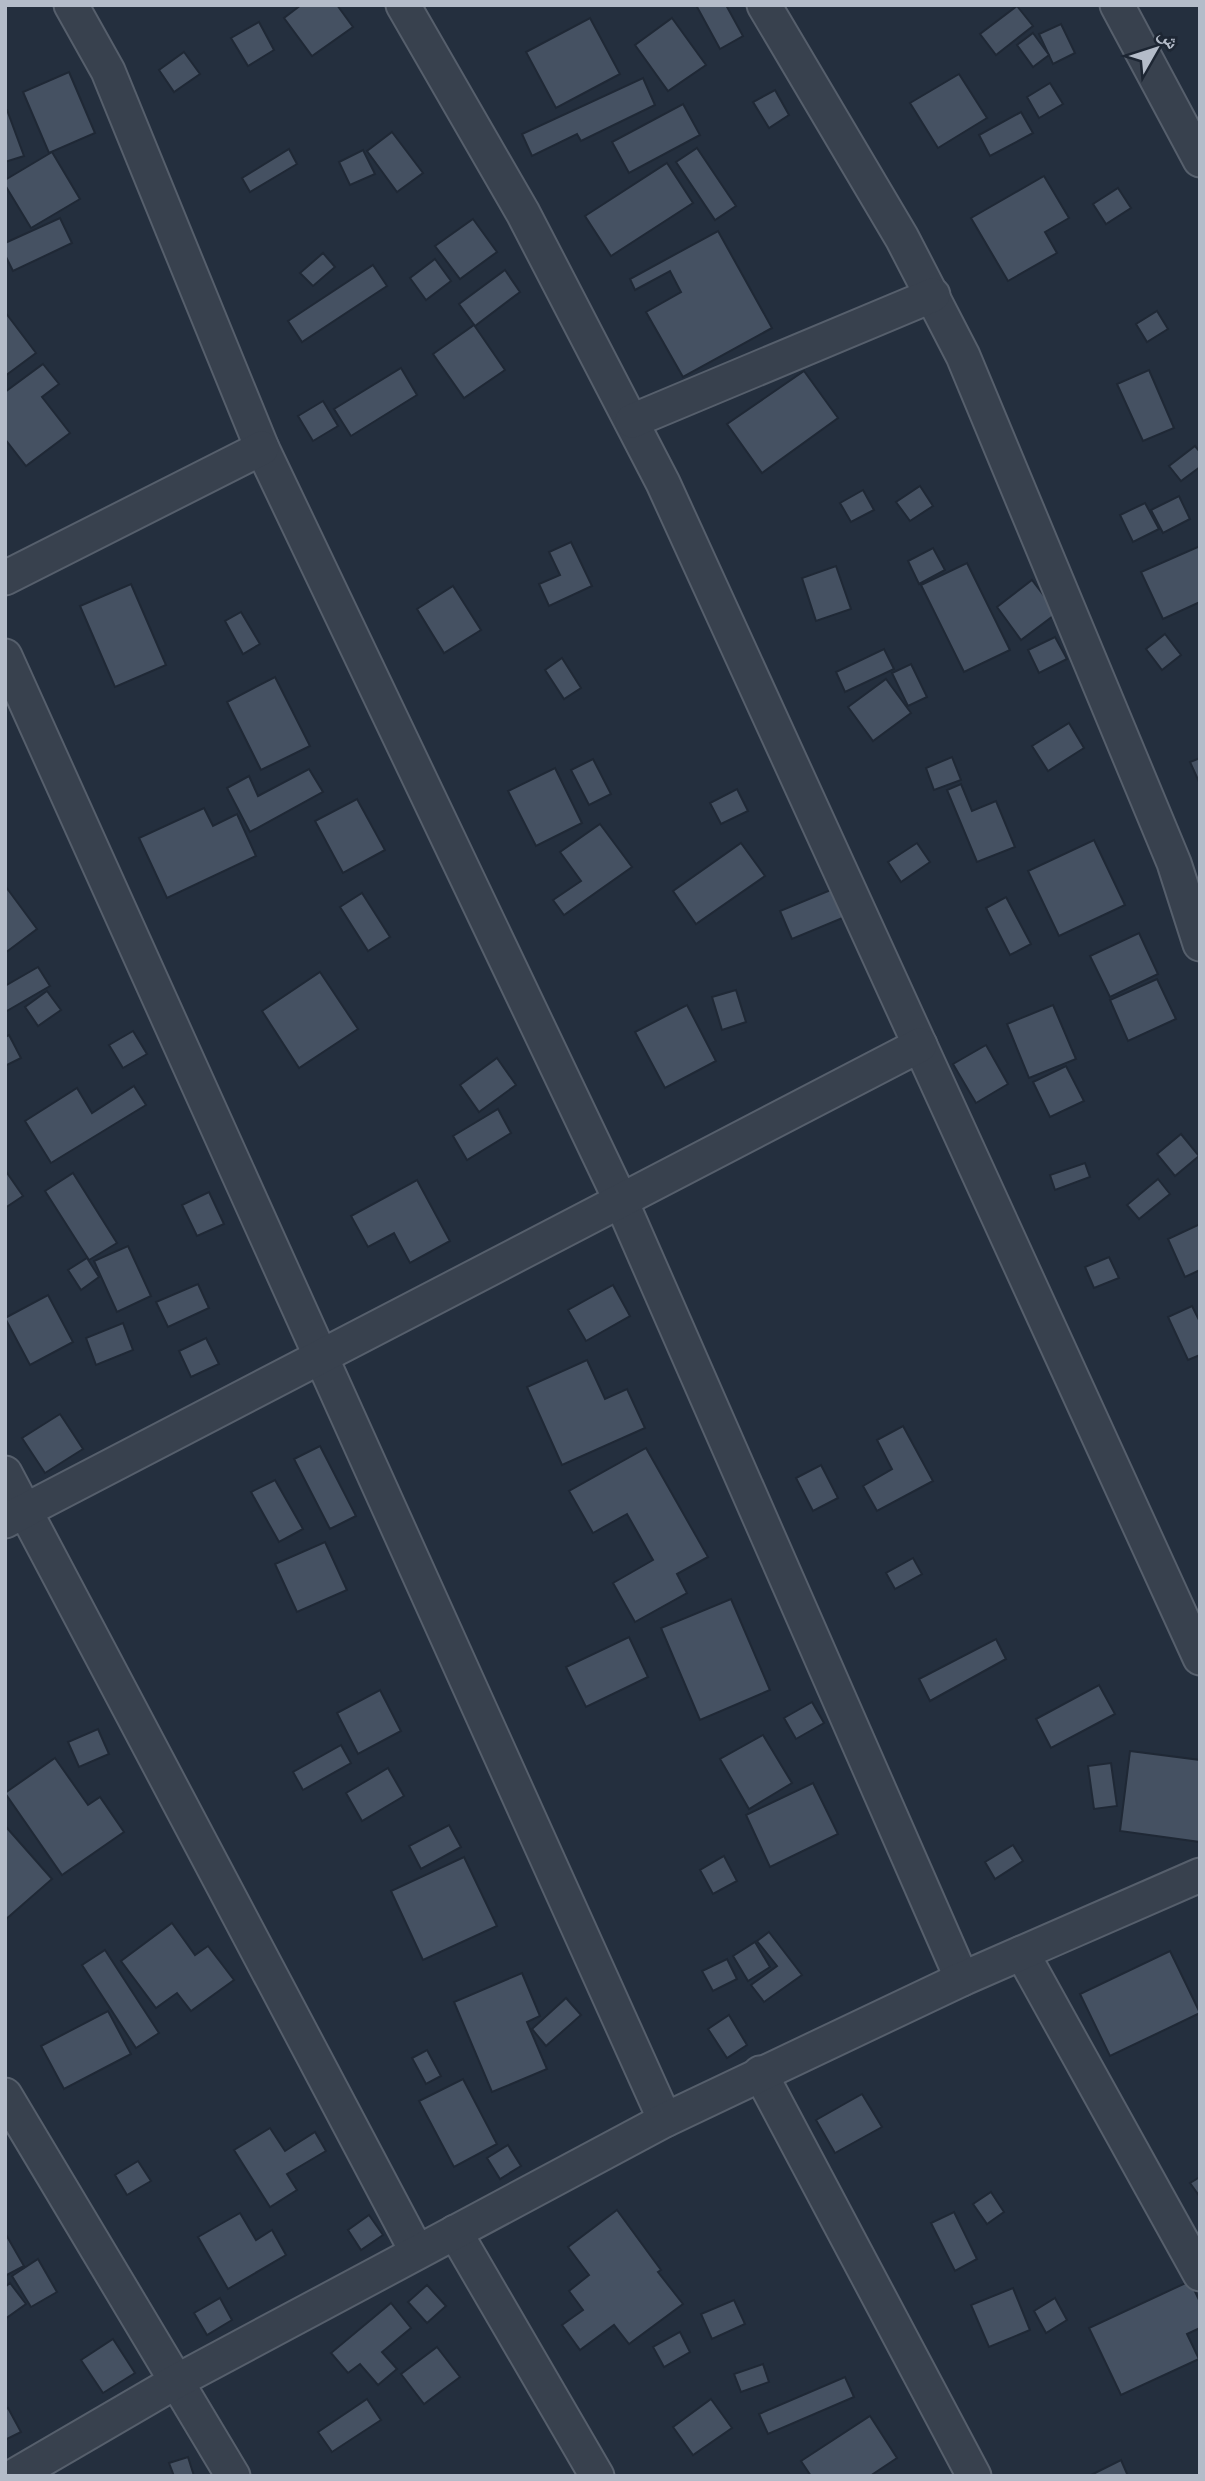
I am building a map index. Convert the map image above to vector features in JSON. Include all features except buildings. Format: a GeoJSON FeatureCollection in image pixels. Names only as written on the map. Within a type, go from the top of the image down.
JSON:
{"type":"FeatureCollection","features":[{"type":"Feature","properties":{"kind":"street"},"geometry":{"type":"LineString","coordinates":[[71,5],[108,71],[262,448],[621,1201],[962,1979]]}},
{"type":"Feature","properties":{"kind":"street"},"geometry":{"type":"LineString","coordinates":[[403,5],[523,213],[632,421],[697,556],[1200,1658]]}},
{"type":"Feature","properties":{"kind":"street"},"geometry":{"type":"LineString","coordinates":[[764,5],[933,295],[968,368],[1187,858],[1200,944]]}},
{"type":"Feature","properties":{"kind":"street"},"geometry":{"type":"LineString","coordinates":[[1117,5],[1200,160]]}},
{"type":"Feature","properties":{"kind":"street"},"geometry":{"type":"LineString","coordinates":[[632,421],[933,295]]}},
{"type":"Feature","properties":{"kind":"street"},"geometry":{"type":"LineString","coordinates":[[10,566],[262,448]]}},
{"type":"Feature","properties":{"kind":"street"},"geometry":{"type":"LineString","coordinates":[[5,656],[665,2120]]}},
{"type":"Feature","properties":{"kind":"street"},"geometry":{"type":"LineString","coordinates":[[16,1516],[920,1045]]}},
{"type":"Feature","properties":{"kind":"street"},"geometry":{"type":"LineString","coordinates":[[5,1473],[16,1516],[417,2252]]}},
{"type":"Feature","properties":{"kind":"street"},"geometry":{"type":"LineString","coordinates":[[14,2476],[177,2381],[665,2120],[962,1979],[1200,1875]]}},
{"type":"Feature","properties":{"kind":"street"},"geometry":{"type":"LineString","coordinates":[[1022,1953],[1200,2274]]}},
{"type":"Feature","properties":{"kind":"street"},"geometry":{"type":"LineString","coordinates":[[760,2073],[974,2476]]}},
{"type":"Feature","properties":{"kind":"street"},"geometry":{"type":"LineString","coordinates":[[5,2095],[233,2476]]}},
{"type":"Feature","properties":{"kind":"street"},"geometry":{"type":"LineString","coordinates":[[455,2232],[597,2476]]}}]}
